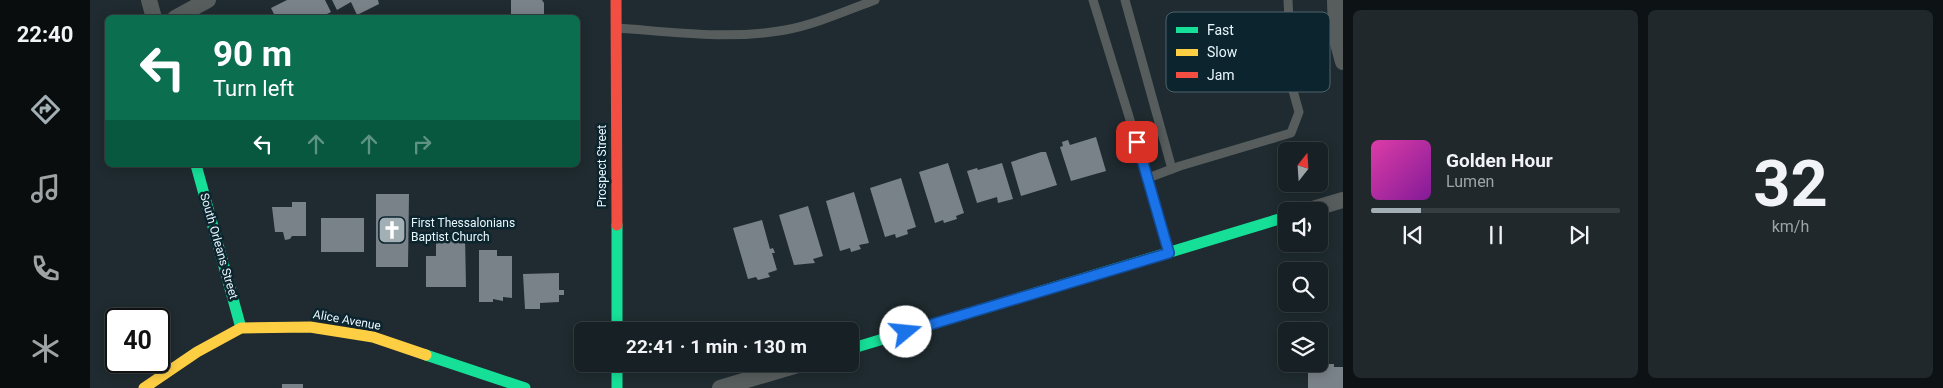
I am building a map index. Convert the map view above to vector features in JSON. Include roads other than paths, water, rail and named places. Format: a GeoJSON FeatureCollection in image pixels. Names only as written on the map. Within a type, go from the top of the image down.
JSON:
{"type":"FeatureCollection","features":[{"type":"Feature","properties":{"kind":"street"},"geometry":{"type":"LineString","coordinates":[[149,0],[153,15]]}},
{"type":"Feature","properties":{"kind":"street"},"geometry":{"type":"LineString","coordinates":[[180,15],[208,0]]}},
{"type":"Feature","properties":{"kind":"street","name":"Prospect Street"},"geometry":{"type":"LineString","coordinates":[[616,0],[617,322]]}},
{"type":"Feature","properties":{"kind":"street"},"geometry":{"type":"LineString","coordinates":[[1335,0],[1336,36],[1343,62]]}},
{"type":"Feature","properties":{"kind":"street","name":"South Orleans Street"},"geometry":{"type":"LineString","coordinates":[[197,167],[241,328]]}},
{"type":"Feature","properties":{"kind":"street"},"geometry":{"type":"LineString","coordinates":[[1328,204],[1343,200]]}},
{"type":"Feature","properties":{"kind":"street"},"geometry":{"type":"LineString","coordinates":[[859,346],[1278,219]]}},
{"type":"Feature","properties":{"kind":"street","name":"Alice Avenue"},"geometry":{"type":"LineString","coordinates":[[144,388],[197,352],[241,328],[310,327],[373,337],[525,388]]}},
{"type":"Feature","properties":{"kind":"street"},"geometry":{"type":"LineString","coordinates":[[617,372],[617,388]]}},
{"type":"Feature","properties":{"kind":"street"},"geometry":{"type":"LineString","coordinates":[[720,388],[774,372]]}},
{"type":"Feature","properties":{"kind":"lane"},"geometry":{"type":"LineString","coordinates":[[615,28],[730,35],[758,34],[787,30],[875,0]]}},
{"type":"Feature","properties":{"kind":"lane"},"geometry":{"type":"LineString","coordinates":[[1094,0],[1169,253]]}},
{"type":"Feature","properties":{"kind":"lane"},"geometry":{"type":"LineString","coordinates":[[1125,0],[1172,169]]}},
{"type":"Feature","properties":{"kind":"lane"},"geometry":{"type":"LineString","coordinates":[[1148,178],[1172,169],[1291,134],[1299,112],[1293,92]]}},
{"type":"Feature","properties":{"kind":"place","name":"First Thessalonians Baptist Church"},"geometry":{"type":"Point","coordinates":[392,230]}}]}
